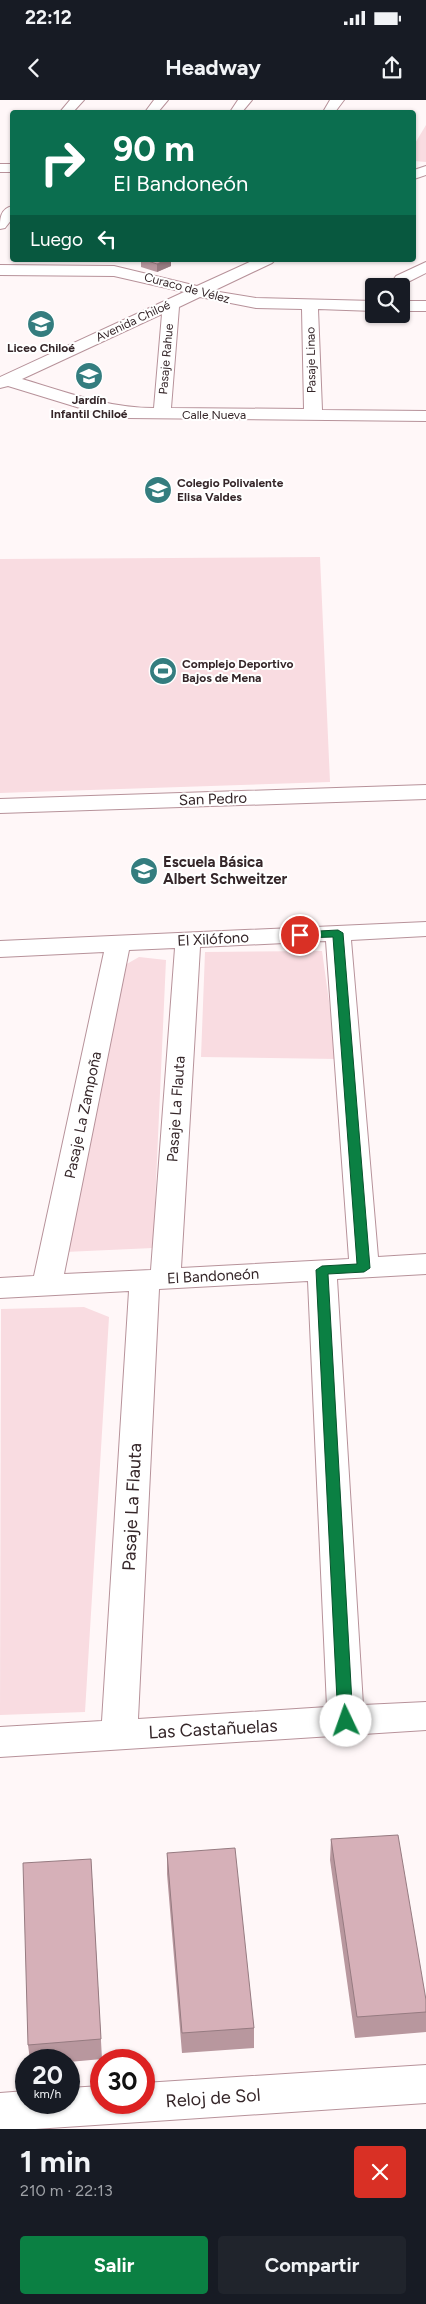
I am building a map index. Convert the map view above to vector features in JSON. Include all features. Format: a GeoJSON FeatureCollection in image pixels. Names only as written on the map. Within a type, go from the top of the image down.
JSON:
{"type":"FeatureCollection","features":[{"type":"Feature","properties":{"kind":"street"},"geometry":{"type":"LineString","coordinates":[[68,110],[77,100]]}},
{"type":"Feature","properties":{"kind":"street"},"geometry":{"type":"LineString","coordinates":[[153,110],[161,100]]}},
{"type":"Feature","properties":{"kind":"street","name":"Avenida Chiloé"},"geometry":{"type":"LineString","coordinates":[[2,376],[179,286],[231,262]]}},
{"type":"Feature","properties":{"kind":"street","name":"Avenida Chiloé"},"geometry":{"type":"LineString","coordinates":[[2,376],[171,304],[263,262]]}},
{"type":"Feature","properties":{"kind":"street","name":"Curaco de Vélez"},"geometry":{"type":"LineString","coordinates":[[0,270],[74,265],[124,272],[198,292],[256,304],[365,306]]}},
{"type":"Feature","properties":{"kind":"street"},"geometry":{"type":"LineString","coordinates":[[406,278],[426,267]]}},
{"type":"Feature","properties":{"kind":"street","name":"Pasaje Rahue"},"geometry":{"type":"LineString","coordinates":[[162,414],[171,304]]}},
{"type":"Feature","properties":{"kind":"street","name":"Pasaje Linao"},"geometry":{"type":"LineString","coordinates":[[310,305],[313,416]]}},
{"type":"Feature","properties":{"kind":"street"},"geometry":{"type":"LineString","coordinates":[[410,306],[426,306]]}},
{"type":"Feature","properties":{"kind":"street","name":"Calle Nueva"},"geometry":{"type":"LineString","coordinates":[[2,376],[112,410],[162,414],[426,416]]}},
{"type":"Feature","properties":{"kind":"street","name":"San Pedro"},"geometry":{"type":"LineString","coordinates":[[0,806],[426,792]]}},
{"type":"Feature","properties":{"kind":"street","name":"El Xilófono"},"geometry":{"type":"LineString","coordinates":[[0,949],[426,929]]}},
{"type":"Feature","properties":{"kind":"street"},"geometry":{"type":"LineString","coordinates":[[338,933],[364,1268]]}},
{"type":"Feature","properties":{"kind":"street","name":"Pasaje La Flauta"},"geometry":{"type":"LineString","coordinates":[[119,1734],[155,1279],[188,940]]}},
{"type":"Feature","properties":{"kind":"street","name":"Pasaje La Zampoña"},"geometry":{"type":"LineString","coordinates":[[47,1286],[118,943]]}},
{"type":"Feature","properties":{"kind":"street","name":"El Bandoneón"},"geometry":{"type":"LineString","coordinates":[[0,1288],[426,1264]]}},
{"type":"Feature","properties":{"kind":"street"},"geometry":{"type":"LineString","coordinates":[[322,1270],[346,1721]]}},
{"type":"Feature","properties":{"kind":"street","name":"Las Castañuelas"},"geometry":{"type":"LineString","coordinates":[[0,1742],[426,1716]]}},
{"type":"Feature","properties":{"kind":"street","name":"Reloj de Sol"},"geometry":{"type":"LineString","coordinates":[[21,2117],[426,2084]]}},
{"type":"Feature","properties":{"kind":"shaded area"},"geometry":{"type":"Polygon","coordinates":[[[426,125],[426,162],[416,161],[416,142],[426,125]]]}},
{"type":"Feature","properties":{"kind":"shaded area","name":"Complejo Deportivo Bajos de Mena"},"geometry":{"type":"Polygon","coordinates":[[[320,557],[330,782],[0,793],[0,559],[320,557]]]}},
{"type":"Feature","properties":{"kind":"shaded area"},"geometry":{"type":"Polygon","coordinates":[[[322,951],[337,1059],[201,1057],[205,952],[322,951]]]}},
{"type":"Feature","properties":{"kind":"shaded area"},"geometry":{"type":"Polygon","coordinates":[[[139,957],[166,960],[153,1248],[65,1252],[125,965],[139,957]]]}},
{"type":"Feature","properties":{"kind":"shaded area"},"geometry":{"type":"Polygon","coordinates":[[[84,1307],[109,1317],[85,1712],[0,1715],[1,1309],[84,1307]]]}},
{"type":"Feature","properties":{"kind":"building"},"geometry":{"type":"Polygon","coordinates":[[[398,1835],[426,2000],[426,2012],[357,2017],[331,1839],[398,1835]]]}},
{"type":"Feature","properties":{"kind":"building"},"geometry":{"type":"Polygon","coordinates":[[[235,1848],[254,2028],[182,2033],[167,1853],[235,1848]]]}},
{"type":"Feature","properties":{"kind":"building"},"geometry":{"type":"Polygon","coordinates":[[[91,1859],[101,2039],[28,2045],[23,1863],[91,1859]]]}},
{"type":"Feature","properties":{"kind":"place","name":"Liceo Chiloé"},"geometry":{"type":"Point","coordinates":[41,324]}},
{"type":"Feature","properties":{"kind":"place","name":"Jardín Infantil Chiloé"},"geometry":{"type":"Point","coordinates":[89,376]}},
{"type":"Feature","properties":{"kind":"place","name":"Colegio Polivalente Elisa Valdes"},"geometry":{"type":"Point","coordinates":[158,490]}},
{"type":"Feature","properties":{"kind":"place","name":"Complejo Deportivo Bajos de Mena"},"geometry":{"type":"Point","coordinates":[163,671]}},
{"type":"Feature","properties":{"kind":"place","name":"Escuela Básica Albert Schweitzer"},"geometry":{"type":"Point","coordinates":[144,871]}},
{"type":"Feature","properties":{"kind":"route"},"geometry":{"type":"LineString","coordinates":[[300,935],[338,933],[364,1268],[322,1270],[346,1721]]}}]}
